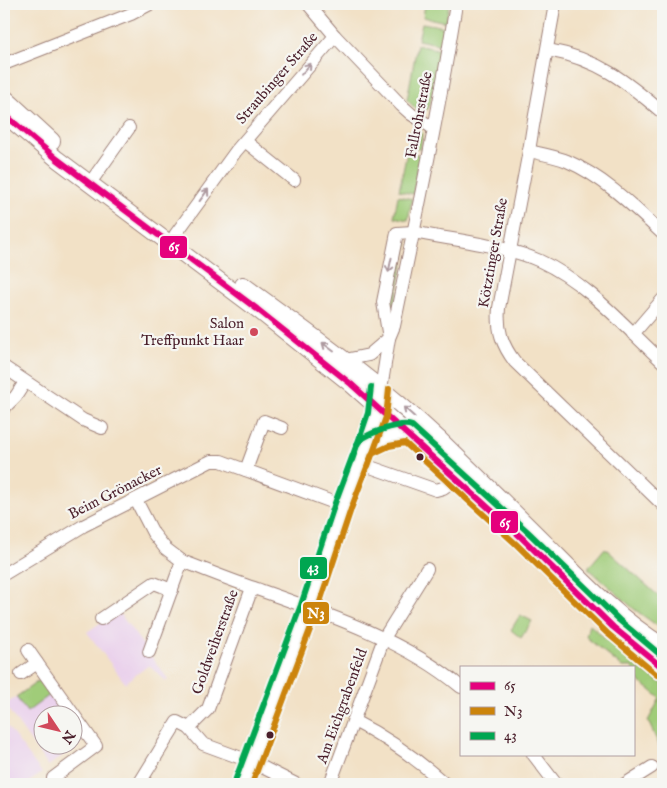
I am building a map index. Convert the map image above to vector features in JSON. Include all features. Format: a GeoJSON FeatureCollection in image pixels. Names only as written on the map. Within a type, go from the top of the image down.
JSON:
{"type":"FeatureCollection","features":[{"type":"Feature","properties":{"kind":"main road"},"geometry":{"type":"LineString","coordinates":[[4,97],[49,139],[95,176],[176,234],[380,388],[437,438],[608,604],[635,627],[663,646]]}},
{"type":"Feature","properties":{"kind":"main road"},"geometry":{"type":"LineString","coordinates":[[4,114],[77,174],[257,309],[379,408],[522,538],[613,627],[663,668]]}},
{"type":"Feature","properties":{"kind":"street"},"geometry":{"type":"LineString","coordinates":[[4,64],[131,14],[150,4]]}},
{"type":"Feature","properties":{"kind":"street"},"geometry":{"type":"LineString","coordinates":[[308,4],[335,36],[411,114],[433,128]]}},
{"type":"Feature","properties":{"kind":"street","name":"Fallrohrstraße"},"geometry":{"type":"LineString","coordinates":[[243,784],[309,608],[343,506],[379,408],[380,388],[389,338],[394,326],[413,232],[456,4]]}},
{"type":"Feature","properties":{"kind":"street","name":"Kötztinger Straße"},"geometry":{"type":"LineString","coordinates":[[556,4],[532,126],[529,151],[499,308],[498,323],[501,337],[515,362],[663,505]]}},
{"type":"Feature","properties":{"kind":"street","name":"Straubinger Straße"},"geometry":{"type":"LineString","coordinates":[[176,234],[245,141],[335,36]]}},
{"type":"Feature","properties":{"kind":"street"},"geometry":{"type":"LineString","coordinates":[[548,50],[584,59],[611,72],[633,87],[663,113]]}},
{"type":"Feature","properties":{"kind":"street"},"geometry":{"type":"LineString","coordinates":[[95,176],[129,128]]}},
{"type":"Feature","properties":{"kind":"street","name":"Straubinger Straße"},"geometry":{"type":"LineString","coordinates":[[245,141],[294,180]]}},
{"type":"Feature","properties":{"kind":"street"},"geometry":{"type":"LineString","coordinates":[[529,151],[566,160],[586,170],[612,189],[663,234]]}},
{"type":"Feature","properties":{"kind":"street"},"geometry":{"type":"LineString","coordinates":[[413,232],[510,251],[552,266],[576,283],[663,362]]}},
{"type":"Feature","properties":{"kind":"street"},"geometry":{"type":"LineString","coordinates":[[633,334],[663,299]]}},
{"type":"Feature","properties":{"kind":"street"},"geometry":{"type":"LineString","coordinates":[[345,360],[369,355],[389,338]]}},
{"type":"Feature","properties":{"kind":"street"},"geometry":{"type":"LineString","coordinates":[[4,367],[83,420],[102,428]]}},
{"type":"Feature","properties":{"kind":"street"},"geometry":{"type":"LineString","coordinates":[[4,408],[16,396],[25,382]]}},
{"type":"Feature","properties":{"kind":"street"},"geometry":{"type":"LineString","coordinates":[[246,470],[264,421],[282,428]]}},
{"type":"Feature","properties":{"kind":"street"},"geometry":{"type":"LineString","coordinates":[[366,447],[386,438],[407,433]]}},
{"type":"Feature","properties":{"kind":"street","name":"Beim Grönacker"},"geometry":{"type":"LineString","coordinates":[[4,574],[83,526],[211,461],[221,461],[343,506]]}},
{"type":"Feature","properties":{"kind":"street"},"geometry":{"type":"LineString","coordinates":[[360,463],[436,490],[443,488],[457,478]]}},
{"type":"Feature","properties":{"kind":"street","name":"Goldweiherstraße"},"geometry":{"type":"LineString","coordinates":[[136,500],[153,533],[165,548],[182,561],[384,638],[425,662],[460,686]]}},
{"type":"Feature","properties":{"kind":"street"},"geometry":{"type":"LineString","coordinates":[[149,652],[182,561]]}},
{"type":"Feature","properties":{"kind":"street","name":"Am Eichgrabenfeld"},"geometry":{"type":"LineString","coordinates":[[330,784],[384,638],[427,569]]}},
{"type":"Feature","properties":{"kind":"street"},"geometry":{"type":"LineString","coordinates":[[101,619],[154,583],[172,590]]}},
{"type":"Feature","properties":{"kind":"street","name":"Goldweiherstraße"},"geometry":{"type":"LineString","coordinates":[[188,728],[208,709],[252,588]]}},
{"type":"Feature","properties":{"kind":"street"},"geometry":{"type":"LineString","coordinates":[[28,650],[96,746],[53,778],[54,784]]}},
{"type":"Feature","properties":{"kind":"street"},"geometry":{"type":"LineString","coordinates":[[21,674],[36,663]]}},
{"type":"Feature","properties":{"kind":"street"},"geometry":{"type":"LineString","coordinates":[[354,721],[381,734],[424,765],[444,784]]}},
{"type":"Feature","properties":{"kind":"street"},"geometry":{"type":"LineString","coordinates":[[139,784],[177,722],[188,728],[203,744],[252,762],[296,784]]}},
{"type":"Feature","properties":{"kind":"street"},"geometry":{"type":"LineString","coordinates":[[534,756],[556,784]]}},
{"type":"Feature","properties":{"kind":"street"},"geometry":{"type":"LineString","coordinates":[[625,784],[652,767]]}},
{"type":"Feature","properties":{"kind":"shaded area"},"geometry":{"type":"Polygon","coordinates":[[[118,611],[168,679],[166,681],[149,665],[125,683],[87,632],[118,611]]]}},
{"type":"Feature","properties":{"kind":"shaded area"},"geometry":{"type":"Polygon","coordinates":[[[43,677],[65,706],[32,706],[32,743],[5,705],[43,677]]]}},
{"type":"Feature","properties":{"kind":"shaded area"},"geometry":{"type":"Polygon","coordinates":[[[7,726],[42,773],[26,784],[4,784],[4,728],[7,726]]]}},
{"type":"Feature","properties":{"kind":"shaded area"},"geometry":{"type":"Polygon","coordinates":[[[82,729],[88,737],[82,741],[82,729]]]}},
{"type":"Feature","properties":{"kind":"shaded area"},"geometry":{"type":"Polygon","coordinates":[[[41,756],[62,756],[48,766],[41,756]]]}},
{"type":"Feature","properties":{"kind":"green space"},"geometry":{"type":"Polygon","coordinates":[[[425,4],[449,4],[446,22],[423,17],[425,4]]]}},
{"type":"Feature","properties":{"kind":"green space"},"geometry":{"type":"Polygon","coordinates":[[[422,23],[445,27],[442,45],[418,40],[422,23]]]}},
{"type":"Feature","properties":{"kind":"green space"},"geometry":{"type":"Polygon","coordinates":[[[417,45],[441,50],[430,104],[428,109],[422,111],[416,109],[407,100],[417,45]]]}},
{"type":"Feature","properties":{"kind":"green space"},"geometry":{"type":"Polygon","coordinates":[[[416,127],[422,132],[421,149],[408,146],[411,131],[416,127]]]}},
{"type":"Feature","properties":{"kind":"green space"},"geometry":{"type":"Polygon","coordinates":[[[407,152],[420,155],[413,194],[399,191],[407,152]]]}},
{"type":"Feature","properties":{"kind":"green space"},"geometry":{"type":"Polygon","coordinates":[[[398,196],[412,199],[408,220],[394,217],[398,196]]]}},
{"type":"Feature","properties":{"kind":"green space"},"geometry":{"type":"Polygon","coordinates":[[[399,241],[407,243],[393,313],[387,306],[399,241]]]}},
{"type":"Feature","properties":{"kind":"green space"},"geometry":{"type":"Polygon","coordinates":[[[605,548],[663,600],[663,630],[634,609],[588,568],[605,548]]]}},
{"type":"Feature","properties":{"kind":"green space"},"geometry":{"type":"Polygon","coordinates":[[[520,615],[532,621],[521,638],[511,630],[520,615]]]}},
{"type":"Feature","properties":{"kind":"green space"},"geometry":{"type":"Polygon","coordinates":[[[589,624],[639,669],[663,684],[663,754],[648,721],[660,698],[634,677],[634,666],[621,666],[586,637],[589,624]]]}},
{"type":"Feature","properties":{"kind":"green space"},"geometry":{"type":"Polygon","coordinates":[[[40,680],[51,694],[35,706],[32,706],[27,712],[16,697],[40,680]]]}},
{"type":"Feature","properties":{"kind":"transit line","name":"65"},"geometry":{"type":"LineString","coordinates":[[4,114],[57,159],[257,309],[351,384],[522,538],[613,627],[663,668]]}},
{"type":"Feature","properties":{"kind":"transit line","name":"43"},"geometry":{"type":"LineString","coordinates":[[352,460],[368,413],[371,387]]}},
{"type":"Feature","properties":{"kind":"transit line","name":"N3"},"geometry":{"type":"LineString","coordinates":[[368,466],[386,417],[389,389]]}},
{"type":"Feature","properties":{"kind":"transit line","name":"43"},"geometry":{"type":"LineString","coordinates":[[235,781],[301,605],[357,444],[367,436],[383,429],[400,425],[412,426],[528,532],[619,620],[663,657]]}},
{"type":"Feature","properties":{"kind":"transit line","name":"N3"},"geometry":{"type":"LineString","coordinates":[[252,784],[317,611],[351,509],[372,454],[389,446],[405,443],[516,544],[607,633],[657,675]]}},
{"type":"Feature","properties":{"kind":"place","name":"Salon Treffpunkt Haar"},"geometry":{"type":"Point","coordinates":[254,332]}}]}
